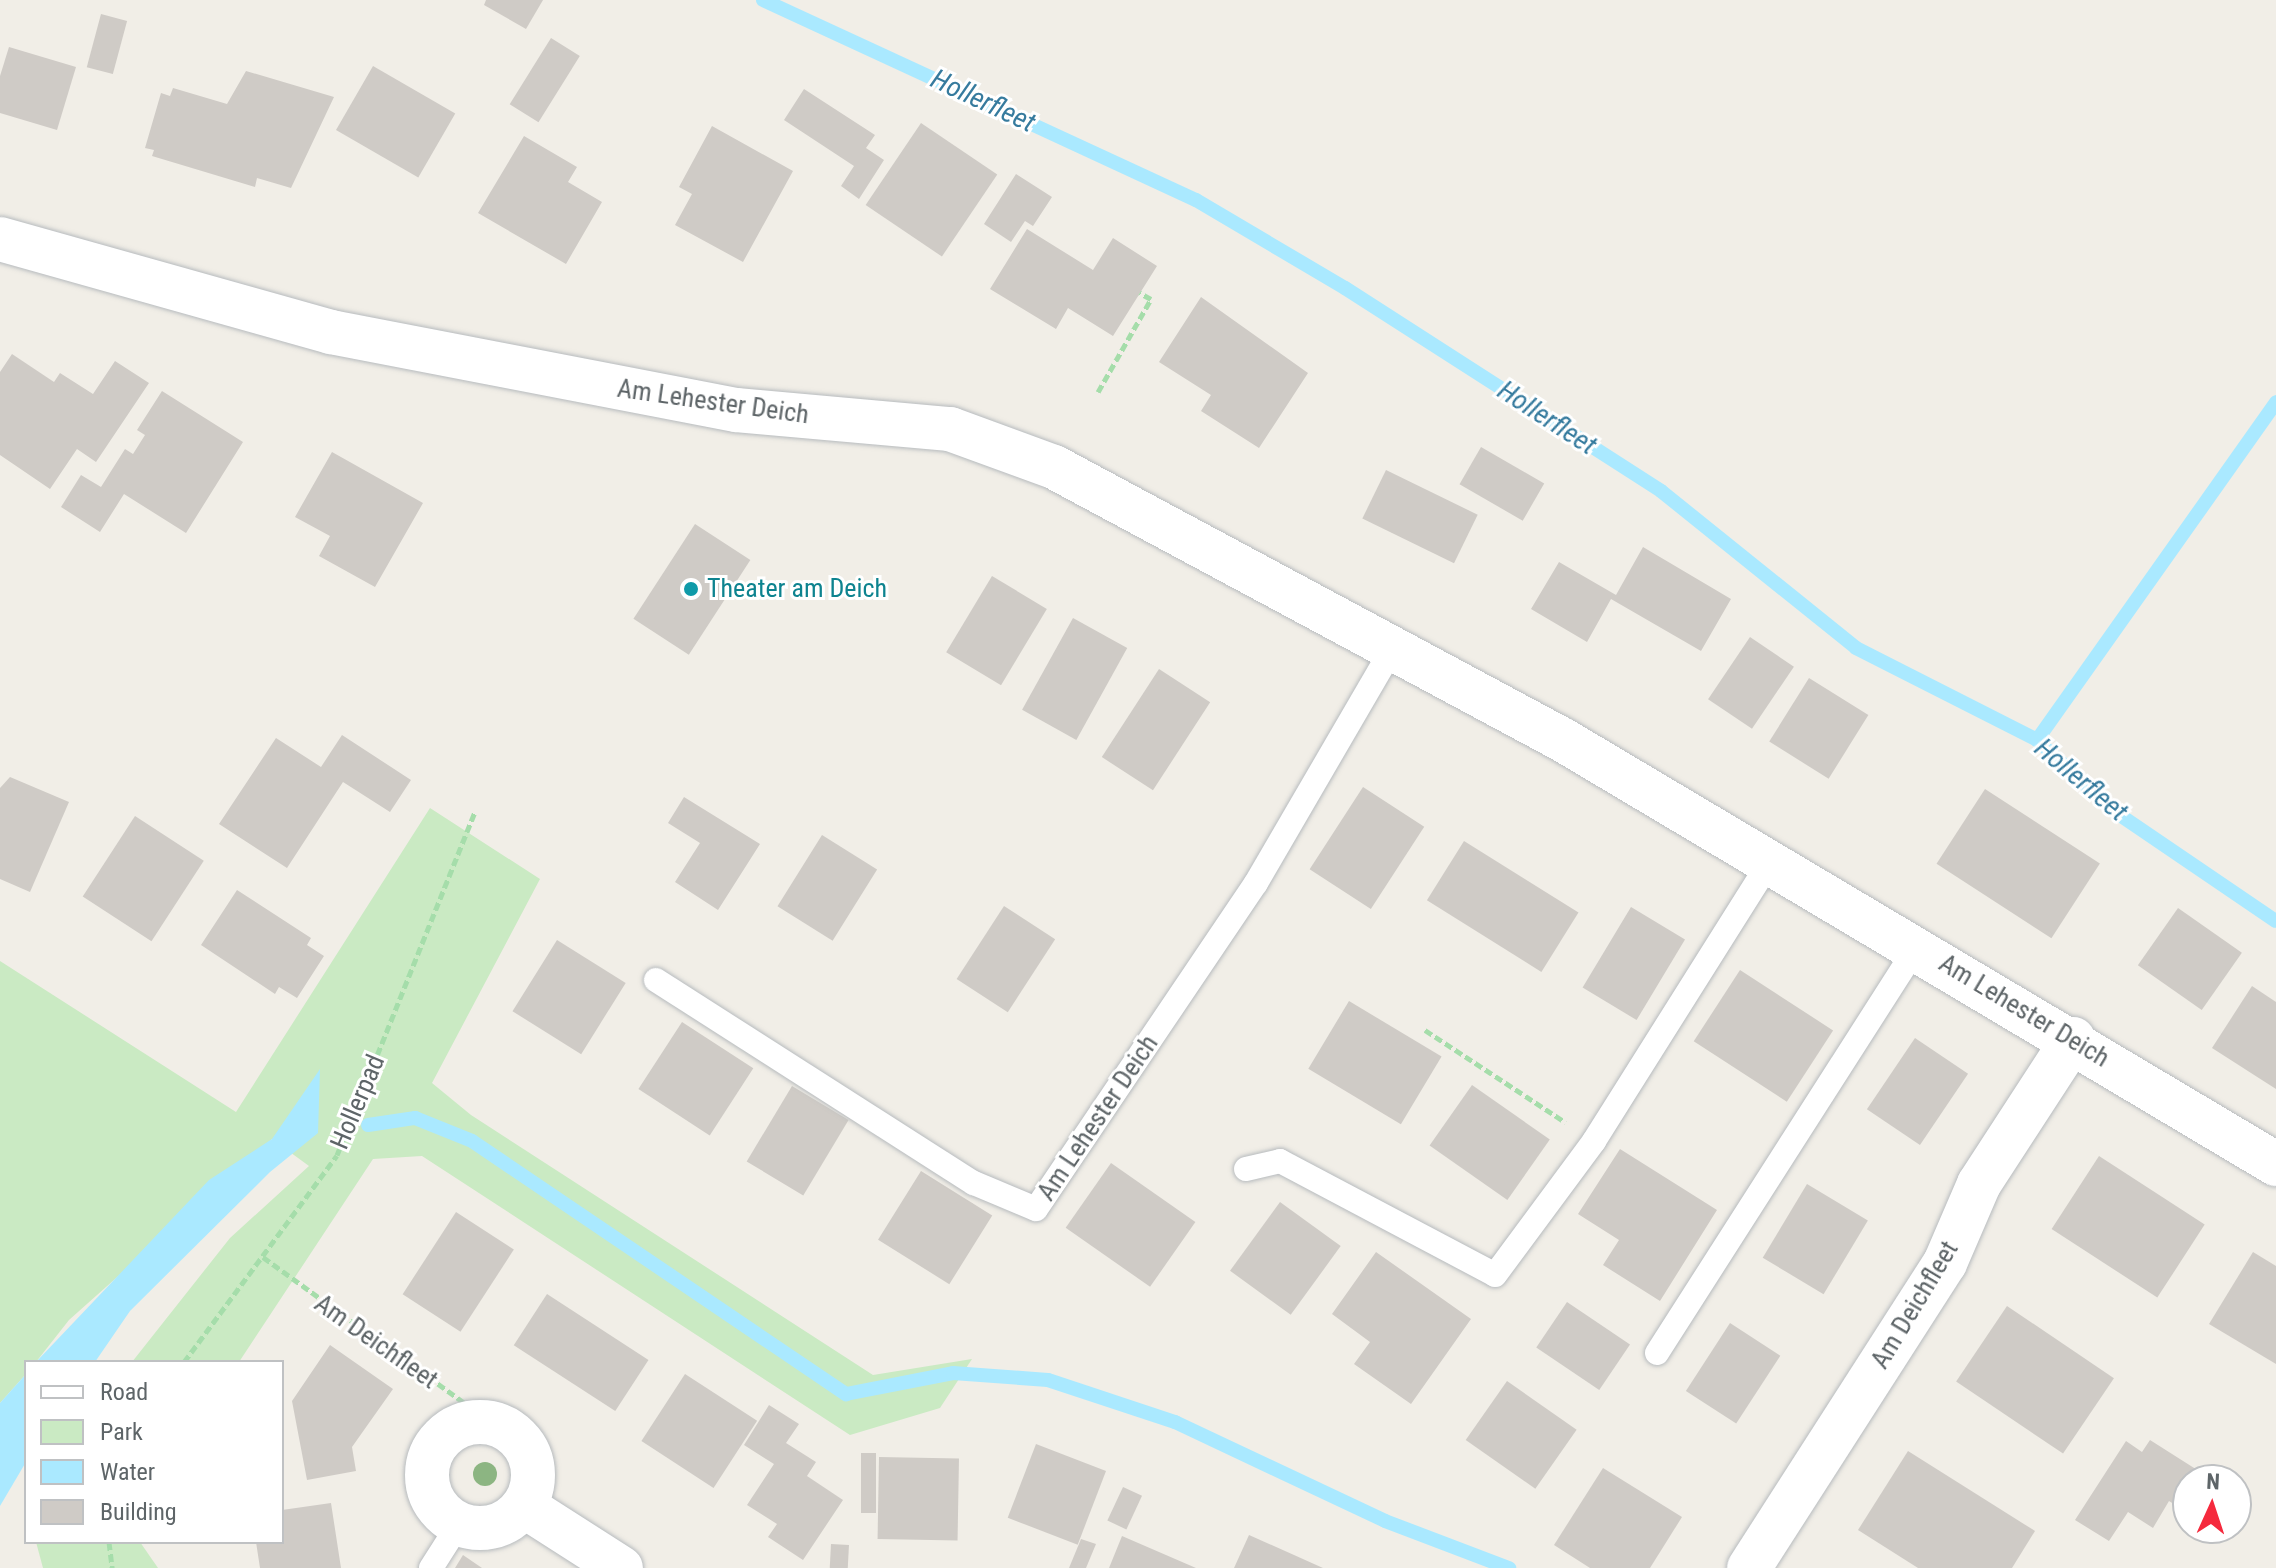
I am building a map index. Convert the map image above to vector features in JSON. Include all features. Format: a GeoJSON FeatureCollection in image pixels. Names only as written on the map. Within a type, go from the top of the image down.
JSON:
{"type":"FeatureCollection","features":[{"type":"Feature","properties":{"kind":"street","name":"Am Lehester Deich"},"geometry":{"type":"LineString","coordinates":[[0,239],[331,332],[560,379],[736,410],[950,429],[1054,467],[1392,649],[1770,862],[2073,1039],[2276,1164]]}},
{"type":"Feature","properties":{"kind":"street","name":"Am Deichfleet"},"geometry":{"type":"LineString","coordinates":[[1749,1568],[1945,1263],[1979,1184],[2073,1039]]}},
{"type":"Feature","properties":{"kind":"street"},"geometry":{"type":"LineString","coordinates":[[492,1423],[508,1429],[530,1456],[534,1472],[524,1506],[495,1526],[459,1524],[431,1497],[428,1459],[453,1428],[492,1423]]}},
{"type":"Feature","properties":{"kind":"street"},"geometry":{"type":"LineString","coordinates":[[524,1506],[621,1568]]}},
{"type":"Feature","properties":{"kind":"lane","name":"Am Lehester Deich"},"geometry":{"type":"LineString","coordinates":[[656,980],[974,1183],[1036,1209],[1256,883],[1392,649]]}},
{"type":"Feature","properties":{"kind":"lane"},"geometry":{"type":"LineString","coordinates":[[1246,1169],[1280,1161],[1495,1275],[1594,1141],[1770,862]]}},
{"type":"Feature","properties":{"kind":"lane"},"geometry":{"type":"LineString","coordinates":[[1657,1353],[1917,947]]}},
{"type":"Feature","properties":{"kind":"lane"},"geometry":{"type":"LineString","coordinates":[[431,1568],[459,1524]]}},
{"type":"Feature","properties":{"kind":"path"},"geometry":{"type":"LineString","coordinates":[[1098,392],[1151,299],[1140,293]]}},
{"type":"Feature","properties":{"kind":"path","name":"Hollerpad"},"geometry":{"type":"LineString","coordinates":[[186,1360],[337,1155],[475,811]]}},
{"type":"Feature","properties":{"kind":"path"},"geometry":{"type":"LineString","coordinates":[[1425,1030],[1594,1141]]}},
{"type":"Feature","properties":{"kind":"path","name":"Am Deichfleet"},"geometry":{"type":"LineString","coordinates":[[263,1257],[492,1423]]}},
{"type":"Feature","properties":{"kind":"path"},"geometry":{"type":"LineString","coordinates":[[109,1544],[112,1568]]}},
{"type":"Feature","properties":{"kind":"green space"},"geometry":{"type":"Polygon","coordinates":[[[430,808],[540,879],[432,1083],[471,1115],[873,1375],[972,1359],[940,1408],[850,1435],[422,1156],[373,1159],[240,1360],[134,1360],[230,1238],[309,1166],[272,1139],[69,1320],[38,1360],[24,1360],[24,1376],[0,1403],[0,961],[236,1112],[430,808]]]}},
{"type":"Feature","properties":{"kind":"green space"},"geometry":{"type":"Polygon","coordinates":[[[37,1544],[141,1544],[158,1568],[43,1568],[37,1544]]]}},
{"type":"Feature","properties":{"kind":"water"},"geometry":{"type":"Polygon","coordinates":[[[320,1069],[318,1133],[270,1172],[130,1311],[96,1360],[38,1360],[209,1180],[272,1139],[320,1069]]]}},
{"type":"Feature","properties":{"kind":"water"},"geometry":{"type":"Polygon","coordinates":[[[24,1376],[24,1465],[0,1506],[0,1403],[24,1376]]]}},
{"type":"Feature","properties":{"kind":"building"},"geometry":{"type":"Polygon","coordinates":[[[486,0],[543,0],[526,29],[484,5],[486,0]]]}},
{"type":"Feature","properties":{"kind":"building"},"geometry":{"type":"Polygon","coordinates":[[[101,14],[127,21],[113,74],[87,67],[101,14]]]}},
{"type":"Feature","properties":{"kind":"building"},"geometry":{"type":"Polygon","coordinates":[[[551,38],[580,56],[538,122],[510,104],[551,38]]]}},
{"type":"Feature","properties":{"kind":"building"},"geometry":{"type":"Polygon","coordinates":[[[9,47],[76,67],[57,130],[0,113],[0,76],[9,47]]]}},
{"type":"Feature","properties":{"kind":"building"},"geometry":{"type":"Polygon","coordinates":[[[373,66],[455,114],[418,178],[336,130],[373,66]]]}},
{"type":"Feature","properties":{"kind":"building"},"geometry":{"type":"Polygon","coordinates":[[[246,71],[334,97],[291,188],[257,178],[255,187],[152,156],[154,150],[145,148],[161,93],[170,96],[173,88],[227,104],[246,71]]]}},
{"type":"Feature","properties":{"kind":"building"},"geometry":{"type":"Polygon","coordinates":[[[804,89],[875,135],[866,148],[884,160],[859,199],[841,186],[854,166],[784,120],[804,89]]]}},
{"type":"Feature","properties":{"kind":"building"},"geometry":{"type":"Polygon","coordinates":[[[921,123],[997,174],[942,257],[866,205],[921,123]]]}},
{"type":"Feature","properties":{"kind":"building"},"geometry":{"type":"Polygon","coordinates":[[[712,126],[793,171],[743,262],[675,225],[692,194],[679,187],[712,126]]]}},
{"type":"Feature","properties":{"kind":"building"},"geometry":{"type":"Polygon","coordinates":[[[524,136],[577,167],[568,182],[602,202],[566,264],[478,213],[524,136]]]}},
{"type":"Feature","properties":{"kind":"building"},"geometry":{"type":"Polygon","coordinates":[[[1016,174],[1052,197],[1033,226],[1025,221],[1011,242],[984,224],[1016,174]]]}},
{"type":"Feature","properties":{"kind":"building"},"geometry":{"type":"Polygon","coordinates":[[[1027,229],[1093,270],[1113,238],[1157,266],[1113,336],[1068,308],[1056,329],[990,289],[1027,229]]]}},
{"type":"Feature","properties":{"kind":"building"},"geometry":{"type":"Polygon","coordinates":[[[1201,297],[1308,373],[1259,448],[1201,411],[1211,395],[1159,362],[1201,297]]]}},
{"type":"Feature","properties":{"kind":"building"},"geometry":{"type":"Polygon","coordinates":[[[12,354],[54,382],[60,373],[93,394],[115,361],[149,383],[96,462],[77,449],[50,489],[0,455],[0,372],[12,354]]]}},
{"type":"Feature","properties":{"kind":"building"},"geometry":{"type":"Polygon","coordinates":[[[162,391],[243,442],[186,533],[124,494],[100,532],[61,507],[81,475],[101,487],[125,449],[133,454],[145,435],[137,430],[162,391]]]}},
{"type":"Feature","properties":{"kind":"building"},"geometry":{"type":"Polygon","coordinates":[[[1481,447],[1544,484],[1523,521],[1460,484],[1481,447]]]}},
{"type":"Feature","properties":{"kind":"building"},"geometry":{"type":"Polygon","coordinates":[[[332,452],[423,503],[375,587],[319,556],[330,536],[295,517],[332,452]]]}},
{"type":"Feature","properties":{"kind":"building"},"geometry":{"type":"Polygon","coordinates":[[[1386,470],[1478,515],[1454,563],[1362,519],[1386,470]]]}},
{"type":"Feature","properties":{"kind":"building","name":"Theater am Deich"},"geometry":{"type":"Polygon","coordinates":[[[695,524],[750,560],[689,655],[633,619],[695,524]]]}},
{"type":"Feature","properties":{"kind":"building"},"geometry":{"type":"Polygon","coordinates":[[[1643,547],[1731,599],[1701,651],[1611,599],[1587,642],[1531,609],[1559,562],[1616,595],[1643,547]]]}},
{"type":"Feature","properties":{"kind":"building"},"geometry":{"type":"Polygon","coordinates":[[[992,576],[1047,609],[1001,685],[946,652],[992,576]]]}},
{"type":"Feature","properties":{"kind":"building"},"geometry":{"type":"Polygon","coordinates":[[[1073,618],[1127,648],[1076,740],[1022,710],[1073,618]]]}},
{"type":"Feature","properties":{"kind":"building"},"geometry":{"type":"Polygon","coordinates":[[[1750,637],[1794,667],[1752,729],[1708,699],[1750,637]]]}},
{"type":"Feature","properties":{"kind":"building"},"geometry":{"type":"Polygon","coordinates":[[[1159,669],[1210,702],[1153,790],[1102,757],[1159,669]]]}},
{"type":"Feature","properties":{"kind":"building"},"geometry":{"type":"Polygon","coordinates":[[[1809,678],[1868,715],[1829,779],[1769,742],[1809,678]]]}},
{"type":"Feature","properties":{"kind":"building"},"geometry":{"type":"Polygon","coordinates":[[[342,735],[411,780],[390,812],[343,782],[287,868],[219,824],[276,738],[321,767],[342,735]]]}},
{"type":"Feature","properties":{"kind":"building"},"geometry":{"type":"Polygon","coordinates":[[[10,777],[69,802],[30,892],[0,879],[0,788],[10,777]]]}},
{"type":"Feature","properties":{"kind":"building"},"geometry":{"type":"Polygon","coordinates":[[[1363,787],[1424,827],[1371,909],[1310,869],[1363,787]]]}},
{"type":"Feature","properties":{"kind":"building"},"geometry":{"type":"Polygon","coordinates":[[[1985,789],[2100,864],[2051,938],[1937,864],[1985,789]]]}},
{"type":"Feature","properties":{"kind":"building"},"geometry":{"type":"Polygon","coordinates":[[[684,797],[760,844],[718,910],[675,882],[700,843],[668,823],[684,797]]]}},
{"type":"Feature","properties":{"kind":"building"},"geometry":{"type":"Polygon","coordinates":[[[135,816],[204,861],[151,941],[83,897],[135,816]]]}},
{"type":"Feature","properties":{"kind":"building"},"geometry":{"type":"Polygon","coordinates":[[[822,835],[877,869],[833,941],[777,906],[822,835]]]}},
{"type":"Feature","properties":{"kind":"building"},"geometry":{"type":"Polygon","coordinates":[[[1464,841],[1578,913],[1541,972],[1427,900],[1464,841]]]}},
{"type":"Feature","properties":{"kind":"building"},"geometry":{"type":"Polygon","coordinates":[[[237,890],[311,938],[307,945],[324,956],[297,998],[279,987],[275,994],[201,945],[237,890]]]}},
{"type":"Feature","properties":{"kind":"building"},"geometry":{"type":"Polygon","coordinates":[[[1004,906],[1055,939],[1008,1012],[957,979],[1004,906]]]}},
{"type":"Feature","properties":{"kind":"building"},"geometry":{"type":"Polygon","coordinates":[[[1631,907],[1685,939],[1637,1020],[1583,988],[1631,907]]]}},
{"type":"Feature","properties":{"kind":"building"},"geometry":{"type":"Polygon","coordinates":[[[2178,908],[2242,953],[2202,1010],[2138,965],[2178,908]]]}},
{"type":"Feature","properties":{"kind":"building"},"geometry":{"type":"Polygon","coordinates":[[[557,940],[626,983],[581,1054],[512,1011],[557,940]]]}},
{"type":"Feature","properties":{"kind":"building"},"geometry":{"type":"Polygon","coordinates":[[[1740,970],[1833,1030],[1787,1102],[1694,1041],[1740,970]]]}},
{"type":"Feature","properties":{"kind":"building"},"geometry":{"type":"Polygon","coordinates":[[[2252,986],[2276,1002],[2276,1089],[2212,1048],[2252,986]]]}},
{"type":"Feature","properties":{"kind":"building"},"geometry":{"type":"Polygon","coordinates":[[[1349,1001],[1442,1057],[1401,1124],[1308,1069],[1349,1001]]]}},
{"type":"Feature","properties":{"kind":"building"},"geometry":{"type":"Polygon","coordinates":[[[682,1022],[753,1068],[710,1135],[638,1089],[682,1022]]]}},
{"type":"Feature","properties":{"kind":"building"},"geometry":{"type":"Polygon","coordinates":[[[1915,1038],[1968,1074],[1920,1145],[1867,1109],[1915,1038]]]}},
{"type":"Feature","properties":{"kind":"building"},"geometry":{"type":"Polygon","coordinates":[[[1472,1085],[1550,1139],[1507,1200],[1430,1146],[1472,1085]]]}},
{"type":"Feature","properties":{"kind":"building"},"geometry":{"type":"Polygon","coordinates":[[[792,1086],[849,1120],[803,1195],[747,1161],[792,1086]]]}},
{"type":"Feature","properties":{"kind":"building"},"geometry":{"type":"Polygon","coordinates":[[[1620,1149],[1717,1210],[1660,1301],[1603,1265],[1619,1240],[1578,1214],[1620,1149]]]}},
{"type":"Feature","properties":{"kind":"building"},"geometry":{"type":"Polygon","coordinates":[[[2099,1156],[2205,1225],[2157,1298],[2052,1229],[2099,1156]]]}},
{"type":"Feature","properties":{"kind":"building"},"geometry":{"type":"Polygon","coordinates":[[[1111,1163],[1195,1222],[1150,1287],[1066,1228],[1111,1163]]]}},
{"type":"Feature","properties":{"kind":"building"},"geometry":{"type":"Polygon","coordinates":[[[921,1171],[992,1216],[949,1284],[878,1240],[921,1171]]]}},
{"type":"Feature","properties":{"kind":"building"},"geometry":{"type":"Polygon","coordinates":[[[1807,1184],[1868,1221],[1824,1294],[1763,1258],[1807,1184]]]}},
{"type":"Feature","properties":{"kind":"building"},"geometry":{"type":"Polygon","coordinates":[[[1280,1202],[1341,1246],[1291,1315],[1230,1271],[1280,1202]]]}},
{"type":"Feature","properties":{"kind":"building"},"geometry":{"type":"Polygon","coordinates":[[[456,1212],[514,1250],[460,1332],[403,1294],[456,1212]]]}},
{"type":"Feature","properties":{"kind":"building"},"geometry":{"type":"Polygon","coordinates":[[[1376,1252],[1471,1319],[1411,1404],[1354,1364],[1370,1342],[1332,1314],[1376,1252]]]}},
{"type":"Feature","properties":{"kind":"building"},"geometry":{"type":"Polygon","coordinates":[[[2253,1252],[2276,1266],[2276,1364],[2209,1324],[2253,1252]]]}},
{"type":"Feature","properties":{"kind":"building"},"geometry":{"type":"Polygon","coordinates":[[[547,1294],[648,1360],[615,1411],[514,1345],[547,1294]]]}},
{"type":"Feature","properties":{"kind":"building"},"geometry":{"type":"Polygon","coordinates":[[[1567,1302],[1630,1344],[1599,1390],[1536,1348],[1567,1302]]]}},
{"type":"Feature","properties":{"kind":"building"},"geometry":{"type":"Polygon","coordinates":[[[2007,1306],[2114,1378],[2063,1454],[1956,1381],[2007,1306]]]}},
{"type":"Feature","properties":{"kind":"building"},"geometry":{"type":"Polygon","coordinates":[[[1730,1323],[1780,1356],[1736,1424],[1686,1391],[1730,1323]]]}},
{"type":"Feature","properties":{"kind":"building"},"geometry":{"type":"Polygon","coordinates":[[[330,1345],[393,1389],[352,1447],[356,1471],[307,1480],[292,1401],[330,1345]]]}},
{"type":"Feature","properties":{"kind":"building"},"geometry":{"type":"Polygon","coordinates":[[[685,1374],[757,1421],[714,1488],[641,1441],[685,1374]]]}},
{"type":"Feature","properties":{"kind":"building"},"geometry":{"type":"Polygon","coordinates":[[[1507,1381],[1577,1430],[1535,1489],[1466,1440],[1507,1381]]]}},
{"type":"Feature","properties":{"kind":"building"},"geometry":{"type":"Polygon","coordinates":[[[769,1405],[799,1424],[786,1443],[816,1462],[807,1476],[843,1500],[803,1560],[768,1537],[777,1524],[747,1505],[774,1464],[744,1445],[769,1405]]]}},
{"type":"Feature","properties":{"kind":"building"},"geometry":{"type":"Polygon","coordinates":[[[2150,1440],[2188,1464],[2172,1464],[2172,1503],[2169,1501],[2153,1528],[2128,1512],[2109,1541],[2075,1520],[2126,1441],[2142,1452],[2150,1440]]]}},
{"type":"Feature","properties":{"kind":"building"},"geometry":{"type":"Polygon","coordinates":[[[1036,1444],[1106,1471],[1078,1545],[1008,1518],[1036,1444]]]}},
{"type":"Feature","properties":{"kind":"building"},"geometry":{"type":"Polygon","coordinates":[[[1908,1451],[2035,1531],[2012,1568],[1918,1568],[1858,1530],[1908,1451]]]}},
{"type":"Feature","properties":{"kind":"building"},"geometry":{"type":"Polygon","coordinates":[[[861,1453],[876,1453],[876,1513],[861,1513],[861,1453]]]}},
{"type":"Feature","properties":{"kind":"building"},"geometry":{"type":"Polygon","coordinates":[[[879,1457],[959,1458],[958,1540],[878,1539],[879,1457]]]}},
{"type":"Feature","properties":{"kind":"building"},"geometry":{"type":"Polygon","coordinates":[[[1603,1468],[1682,1517],[1650,1568],[1590,1568],[1554,1545],[1603,1468]]]}},
{"type":"Feature","properties":{"kind":"building"},"geometry":{"type":"Polygon","coordinates":[[[1123,1487],[1142,1496],[1126,1529],[1107,1521],[1123,1487]]]}},
{"type":"Feature","properties":{"kind":"building"},"geometry":{"type":"Polygon","coordinates":[[[331,1503],[341,1568],[260,1568],[256,1544],[284,1544],[284,1510],[331,1503]]]}},
{"type":"Feature","properties":{"kind":"building"},"geometry":{"type":"Polygon","coordinates":[[[1249,1535],[1323,1568],[1234,1568],[1249,1535]]]}},
{"type":"Feature","properties":{"kind":"building"},"geometry":{"type":"Polygon","coordinates":[[[1122,1536],[1196,1568],[1109,1568],[1122,1536]]]}},
{"type":"Feature","properties":{"kind":"building"},"geometry":{"type":"Polygon","coordinates":[[[1081,1539],[1096,1544],[1086,1568],[1069,1568],[1081,1539]]]}},
{"type":"Feature","properties":{"kind":"building"},"geometry":{"type":"Polygon","coordinates":[[[831,1544],[849,1545],[848,1568],[830,1568],[831,1544]]]}},
{"type":"Feature","properties":{"kind":"building"},"geometry":{"type":"Polygon","coordinates":[[[463,1555],[482,1568],[455,1568],[463,1555]]]}},
{"type":"Feature","properties":{"kind":"waterway","name":"Hollerfleet"},"geometry":{"type":"LineString","coordinates":[[763,0],[1196,200],[1345,288],[1661,491],[1856,648],[2037,740],[2111,809],[2276,921]]}},
{"type":"Feature","properties":{"kind":"waterway"},"geometry":{"type":"LineString","coordinates":[[2037,740],[2276,402]]}},
{"type":"Feature","properties":{"kind":"waterway"},"geometry":{"type":"LineString","coordinates":[[368,1125],[415,1118],[472,1141],[846,1394],[953,1373],[1048,1380],[1175,1422],[1385,1521],[1509,1568]]}},
{"type":"Feature","properties":{"kind":"place","name":"Theater am Deich"},"geometry":{"type":"Point","coordinates":[691,589]}}]}
